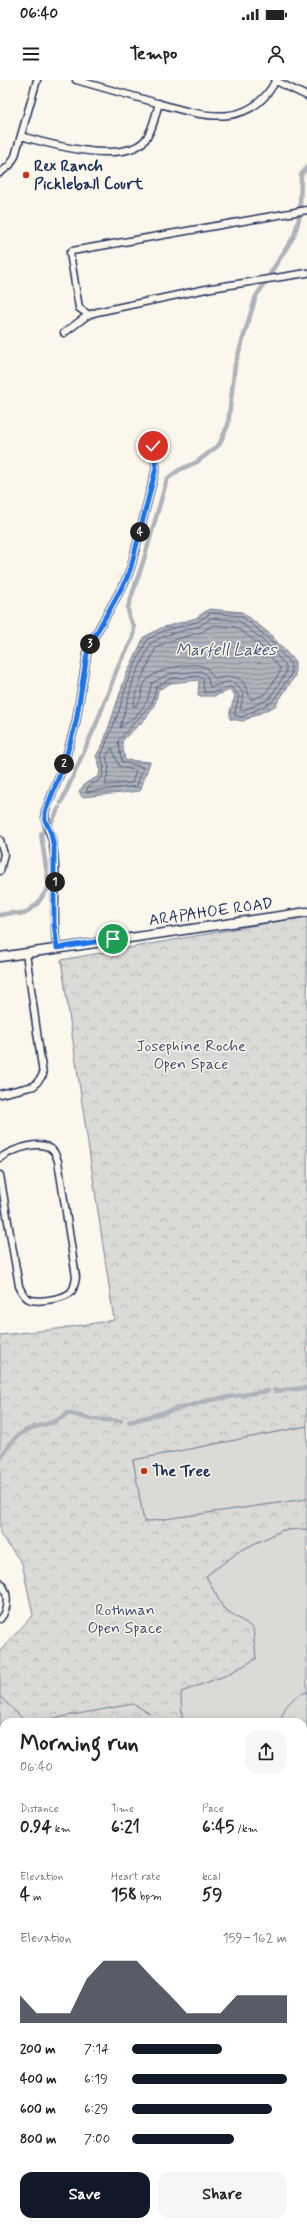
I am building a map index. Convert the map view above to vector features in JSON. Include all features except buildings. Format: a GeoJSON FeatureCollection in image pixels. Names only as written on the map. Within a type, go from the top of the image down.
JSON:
{"type":"FeatureCollection","features":[{"type":"Feature","properties":{"kind":"main road","name":"ARAPAHOE ROAD"},"geometry":{"type":"LineString","coordinates":[[0,957],[307,912]]}},
{"type":"Feature","properties":{"kind":"street"},"geometry":{"type":"LineString","coordinates":[[0,173],[10,166],[16,156],[37,80]]}},
{"type":"Feature","properties":{"kind":"street"},"geometry":{"type":"LineString","coordinates":[[76,80],[207,116],[228,116],[255,105],[264,98],[276,80],[307,96]]}},
{"type":"Feature","properties":{"kind":"street"},"geometry":{"type":"LineString","coordinates":[[21,136],[70,150],[129,150],[144,140],[152,128],[159,103]]}},
{"type":"Feature","properties":{"kind":"street"},"geometry":{"type":"LineString","coordinates":[[89,315],[79,308],[70,253],[72,251],[307,210]]}},
{"type":"Feature","properties":{"kind":"street"},"geometry":{"type":"LineString","coordinates":[[64,333],[89,315],[211,288],[307,273]]}},
{"type":"Feature","properties":{"kind":"street"},"geometry":{"type":"LineString","coordinates":[[57,948],[54,923],[54,848],[51,833],[45,820],[45,812],[64,764],[74,729],[88,648],[126,580],[131,567],[156,468],[153,446]]}},
{"type":"Feature","properties":{"kind":"street"},"geometry":{"type":"LineString","coordinates":[[0,840],[4,854],[0,871]]}},
{"type":"Feature","properties":{"kind":"street"},"geometry":{"type":"LineString","coordinates":[[0,1094],[34,1086],[43,1075],[26,953]]}},
{"type":"Feature","properties":{"kind":"street"},"geometry":{"type":"LineString","coordinates":[[0,1158],[10,1152],[40,1146],[48,1147],[54,1152],[58,1161],[76,1277],[74,1286],[66,1295],[40,1300],[30,1300],[23,1294],[18,1286],[0,1175]]}},
{"type":"Feature","properties":{"kind":"street"},"geometry":{"type":"LineString","coordinates":[[0,1582],[4,1588],[7,1604],[5,1613],[0,1619]]}},
{"type":"Feature","properties":{"kind":"green space","name":"Josephine Roche Open Space"},"geometry":{"type":"Polygon","coordinates":[[[307,916],[307,1426],[133,1460],[144,1522],[307,1499],[307,1529],[283,1530],[241,1550],[206,1576],[223,1608],[253,1628],[256,1659],[224,1676],[181,1692],[182,1718],[0,1718],[0,1651],[33,1615],[22,1563],[0,1534],[0,1335],[57,1329],[114,1320],[61,960],[307,916]]]}},
{"type":"Feature","properties":{"kind":"green space"},"geometry":{"type":"Polygon","coordinates":[[[307,1426],[307,1499],[144,1522],[133,1460],[307,1426]]]}},
{"type":"Feature","properties":{"kind":"green space"},"geometry":{"type":"Polygon","coordinates":[[[307,1529],[307,1718],[182,1718],[181,1692],[224,1676],[256,1659],[253,1628],[223,1608],[206,1576],[241,1550],[283,1530],[307,1529]]]}},
{"type":"Feature","properties":{"kind":"water","name":"Marfell Lakes"},"geometry":{"type":"Polygon","coordinates":[[[209,609],[242,612],[270,634],[295,662],[295,676],[275,706],[243,721],[230,719],[230,711],[235,696],[230,690],[215,696],[198,696],[199,680],[171,683],[158,690],[154,706],[150,713],[122,741],[125,760],[150,762],[140,791],[82,797],[79,791],[86,783],[99,776],[100,767],[96,756],[103,744],[126,675],[144,637],[161,628],[196,618],[209,609]]]}},
{"type":"Feature","properties":{"kind":"waterway"},"geometry":{"type":"LineString","coordinates":[[300,208],[301,175],[307,167]]}},
{"type":"Feature","properties":{"kind":"waterway"},"geometry":{"type":"LineString","coordinates":[[270,274],[294,236],[300,215]]}},
{"type":"Feature","properties":{"kind":"waterway"},"geometry":{"type":"LineString","coordinates":[[61,803],[97,722],[119,664],[133,638],[134,627],[129,617],[128,607],[144,559],[167,479],[179,470],[197,462],[219,445],[228,425],[235,365],[256,296],[266,282]]}},
{"type":"Feature","properties":{"kind":"waterway"},"geometry":{"type":"LineString","coordinates":[[51,823],[59,808]]}},
{"type":"Feature","properties":{"kind":"waterway"},"geometry":{"type":"LineString","coordinates":[[0,915],[11,913],[24,914],[37,904],[49,887],[41,834],[45,830]]}},
{"type":"Feature","properties":{"kind":"waterway"},"geometry":{"type":"LineString","coordinates":[[275,1391],[307,1388]]}},
{"type":"Feature","properties":{"kind":"waterway"},"geometry":{"type":"LineString","coordinates":[[129,1422],[210,1400],[268,1391]]}},
{"type":"Feature","properties":{"kind":"waterway"},"geometry":{"type":"LineString","coordinates":[[0,1459],[17,1436],[30,1429],[58,1420],[68,1413],[91,1419],[121,1421]]}},
{"type":"Feature","properties":{"kind":"waterway"},"geometry":{"type":"LineString","coordinates":[[281,1718],[290,1702],[307,1692]]}},
{"type":"Feature","properties":{"kind":"waterway"},"geometry":{"type":"LineString","coordinates":[[0,1696],[22,1718]]}},
{"type":"Feature","properties":{"kind":"waterway"},"geometry":{"type":"LineString","coordinates":[[55,1718],[133,1704],[149,1713]]}},
{"type":"Feature","properties":{"kind":"place","name":"Rex Ranch Pickleball Court"},"geometry":{"type":"Point","coordinates":[26,175]}},
{"type":"Feature","properties":{"kind":"place","name":"The Tree"},"geometry":{"type":"Point","coordinates":[144,1471]}},
{"type":"Feature","properties":{"kind":"route"},"geometry":{"type":"LineString","coordinates":[[113,939],[57,948],[54,923],[54,848],[51,833],[46,824],[45,812],[70,746],[81,697],[88,648],[126,580],[131,567],[156,468],[153,446]]}},
{"type":"Feature","properties":{"kind":"park label","name":"Rothman Open Space"},"geometry":{"type":"Point","coordinates":[125,1619]}}]}
